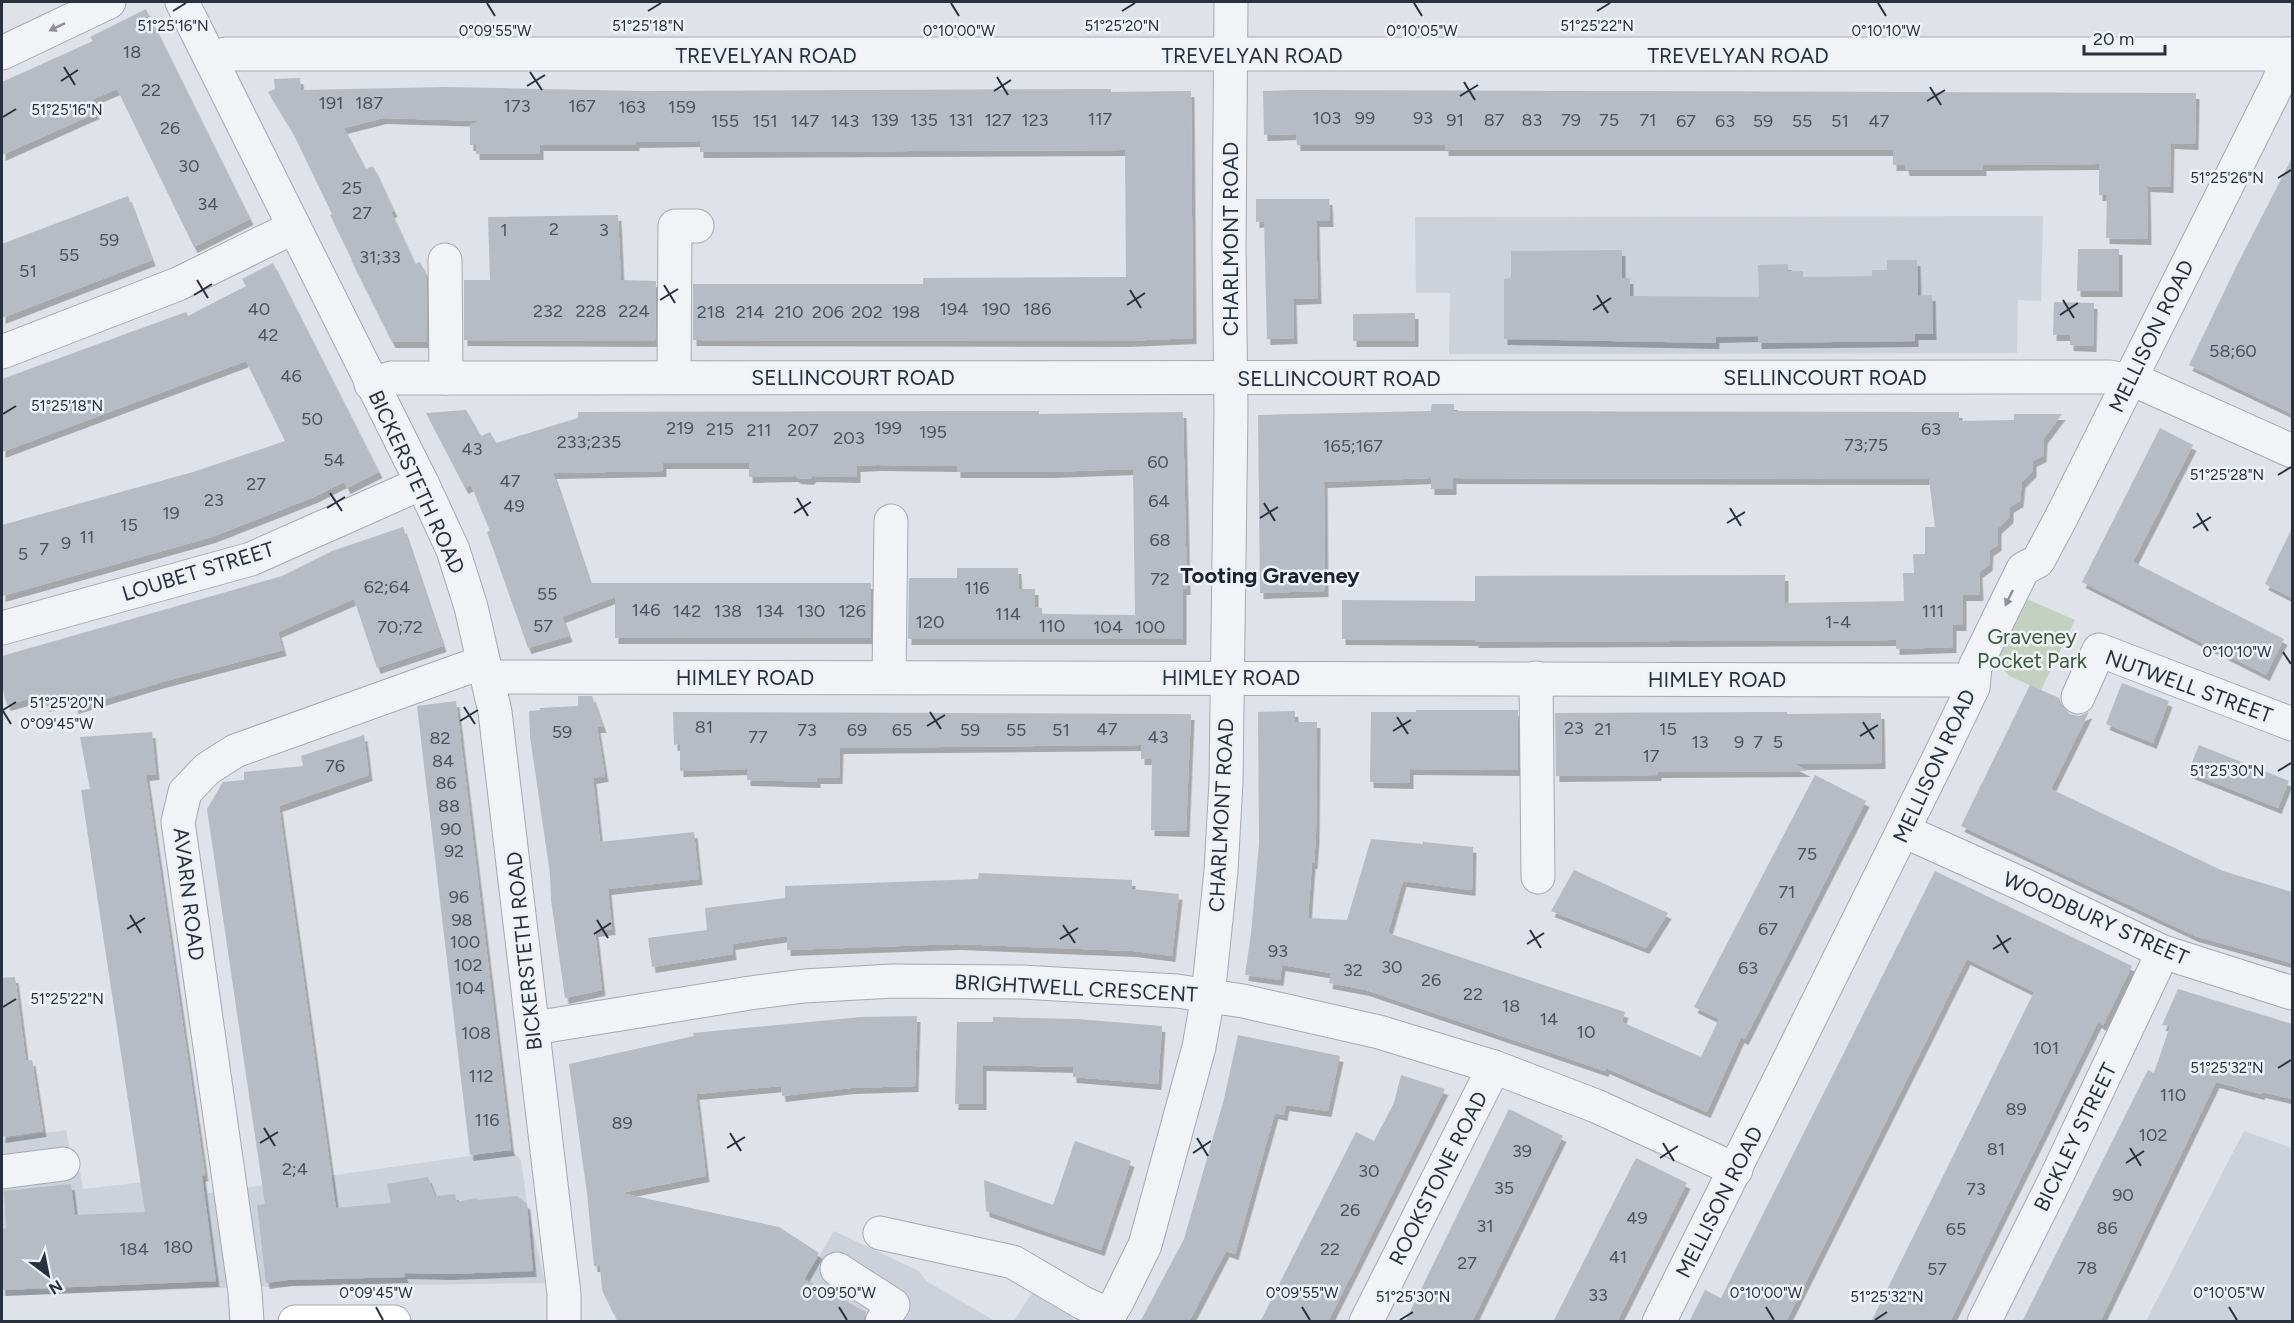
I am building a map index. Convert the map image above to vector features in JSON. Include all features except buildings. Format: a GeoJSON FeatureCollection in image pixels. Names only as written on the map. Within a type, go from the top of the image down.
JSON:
{"type":"FeatureCollection","features":[{"type":"Feature","properties":{"kind":"main road"},"geometry":{"type":"LineString","coordinates":[[295,1322],[394,1322]]}},
{"type":"Feature","properties":{"kind":"street"},"geometry":{"type":"LineString","coordinates":[[2,53],[110,2]]}},
{"type":"Feature","properties":{"kind":"street","name":"BICKERSTETH ROAD"},"geometry":{"type":"LineString","coordinates":[[182,2],[422,483],[453,550],[471,607],[495,712],[534,1028],[564,1294],[564,1322]]}},
{"type":"Feature","properties":{"kind":"street","name":"CHARLMONT ROAD"},"geometry":{"type":"LineString","coordinates":[[1107,1318],[1145,1245],[1196,1058],[1208,996],[1221,871],[1226,782],[1231,2]]}},
{"type":"Feature","properties":{"kind":"street","name":"TREVELYAN ROAD"},"geometry":{"type":"LineString","coordinates":[[212,60],[225,54],[2291,54]]}},
{"type":"Feature","properties":{"kind":"street","name":"MELLISON ROAD"},"geometry":{"type":"LineString","coordinates":[[1659,1322],[1904,831],[1973,687],[1975,667],[2024,569],[2038,561],[2043,552],[2291,54]]}},
{"type":"Feature","properties":{"kind":"street"},"geometry":{"type":"LineString","coordinates":[[674,377],[675,226],[697,226]]}},
{"type":"Feature","properties":{"kind":"street"},"geometry":{"type":"LineString","coordinates":[[2,352],[178,284],[294,227]]}},
{"type":"Feature","properties":{"kind":"street"},"geometry":{"type":"LineString","coordinates":[[445,260],[446,378]]}},
{"type":"Feature","properties":{"kind":"street","name":"SELLINCOURT ROAD"},"geometry":{"type":"LineString","coordinates":[[371,384],[391,378],[2110,376],[2153,388],[2292,451]]}},
{"type":"Feature","properties":{"kind":"street","name":"LOUBET STREET"},"geometry":{"type":"LineString","coordinates":[[2,628],[252,559],[422,483]]}},
{"type":"Feature","properties":{"kind":"street"},"geometry":{"type":"LineString","coordinates":[[890,676],[891,521]]}},
{"type":"Feature","properties":{"kind":"street","name":"NUTWELL STREET"},"geometry":{"type":"LineString","coordinates":[[2078,697],[2099,650],[2292,724]]}},
{"type":"Feature","properties":{"kind":"street","name":"HIMLEY ROAD"},"geometry":{"type":"LineString","coordinates":[[485,669],[890,676],[1957,680],[1973,687]]}},
{"type":"Feature","properties":{"kind":"street","name":"AVARN ROAD"},"geometry":{"type":"LineString","coordinates":[[247,1322],[245,1292],[178,822],[185,792],[207,769],[235,751],[485,669]]}},
{"type":"Feature","properties":{"kind":"street"},"geometry":{"type":"LineString","coordinates":[[1536,678],[1538,877]]}},
{"type":"Feature","properties":{"kind":"street","name":"WOODBURY STREET"},"geometry":{"type":"LineString","coordinates":[[1904,831],[2026,886],[2163,952],[2292,993]]}},
{"type":"Feature","properties":{"kind":"street","name":"BICKLEY STREET"},"geometry":{"type":"LineString","coordinates":[[1984,1322],[2054,1182],[2163,952]]}},
{"type":"Feature","properties":{"kind":"street","name":"BRIGHTWELL CRESCENT"},"geometry":{"type":"LineString","coordinates":[[534,1028],[804,986],[892,981],[1022,982],[1177,991],[1243,1001],[1379,1032],[1494,1067],[1596,1106],[1736,1170]]}},
{"type":"Feature","properties":{"kind":"street","name":"ROOKSTONE ROAD"},"geometry":{"type":"LineString","coordinates":[[1366,1322],[1494,1067]]}},
{"type":"Feature","properties":{"kind":"street"},"geometry":{"type":"LineString","coordinates":[[2,1172],[63,1164]]}},
{"type":"Feature","properties":{"kind":"street"},"geometry":{"type":"LineString","coordinates":[[880,1233],[1013,1262],[1107,1318]]}},
{"type":"Feature","properties":{"kind":"street"},"geometry":{"type":"LineString","coordinates":[[837,1269],[893,1305],[882,1322]]}},
{"type":"Feature","properties":{"kind":"shaded area"},"geometry":{"type":"Polygon","coordinates":[[[2043,216],[2041,301],[2018,300],[2017,353],[1449,354],[1450,293],[1416,293],[1415,217],[2043,216]]]}},
{"type":"Feature","properties":{"kind":"shaded area"},"geometry":{"type":"Polygon","coordinates":[[[66,1130],[74,1172],[80,1172],[83,1189],[205,1175],[208,1193],[511,1150],[521,1160],[527,1204],[545,1283],[250,1287],[2,1296],[2,1139],[66,1130]]]}},
{"type":"Feature","properties":{"kind":"shaded area"},"geometry":{"type":"Polygon","coordinates":[[[2244,1131],[2292,1148],[2292,1321],[2146,1321],[2244,1131]]]}},
{"type":"Feature","properties":{"kind":"shaded area"},"geometry":{"type":"Polygon","coordinates":[[[834,1231],[919,1271],[926,1281],[995,1321],[780,1322],[834,1231]]]}},
{"type":"Feature","properties":{"kind":"shaded area"},"geometry":{"type":"Polygon","coordinates":[[[1039,1283],[1076,1313],[1072,1321],[1013,1322],[1039,1283]]]}},
{"type":"Feature","properties":{"kind":"green space","name":"Graveney Pocket Park"},"geometry":{"type":"Polygon","coordinates":[[[2027,599],[2075,620],[2041,690],[2009,676],[1997,661],[2027,599]]]}},
{"type":"Feature","properties":{"kind":"district","name":"Tooting Graveney"},"geometry":{"type":"Point","coordinates":[1270,575]}}]}
